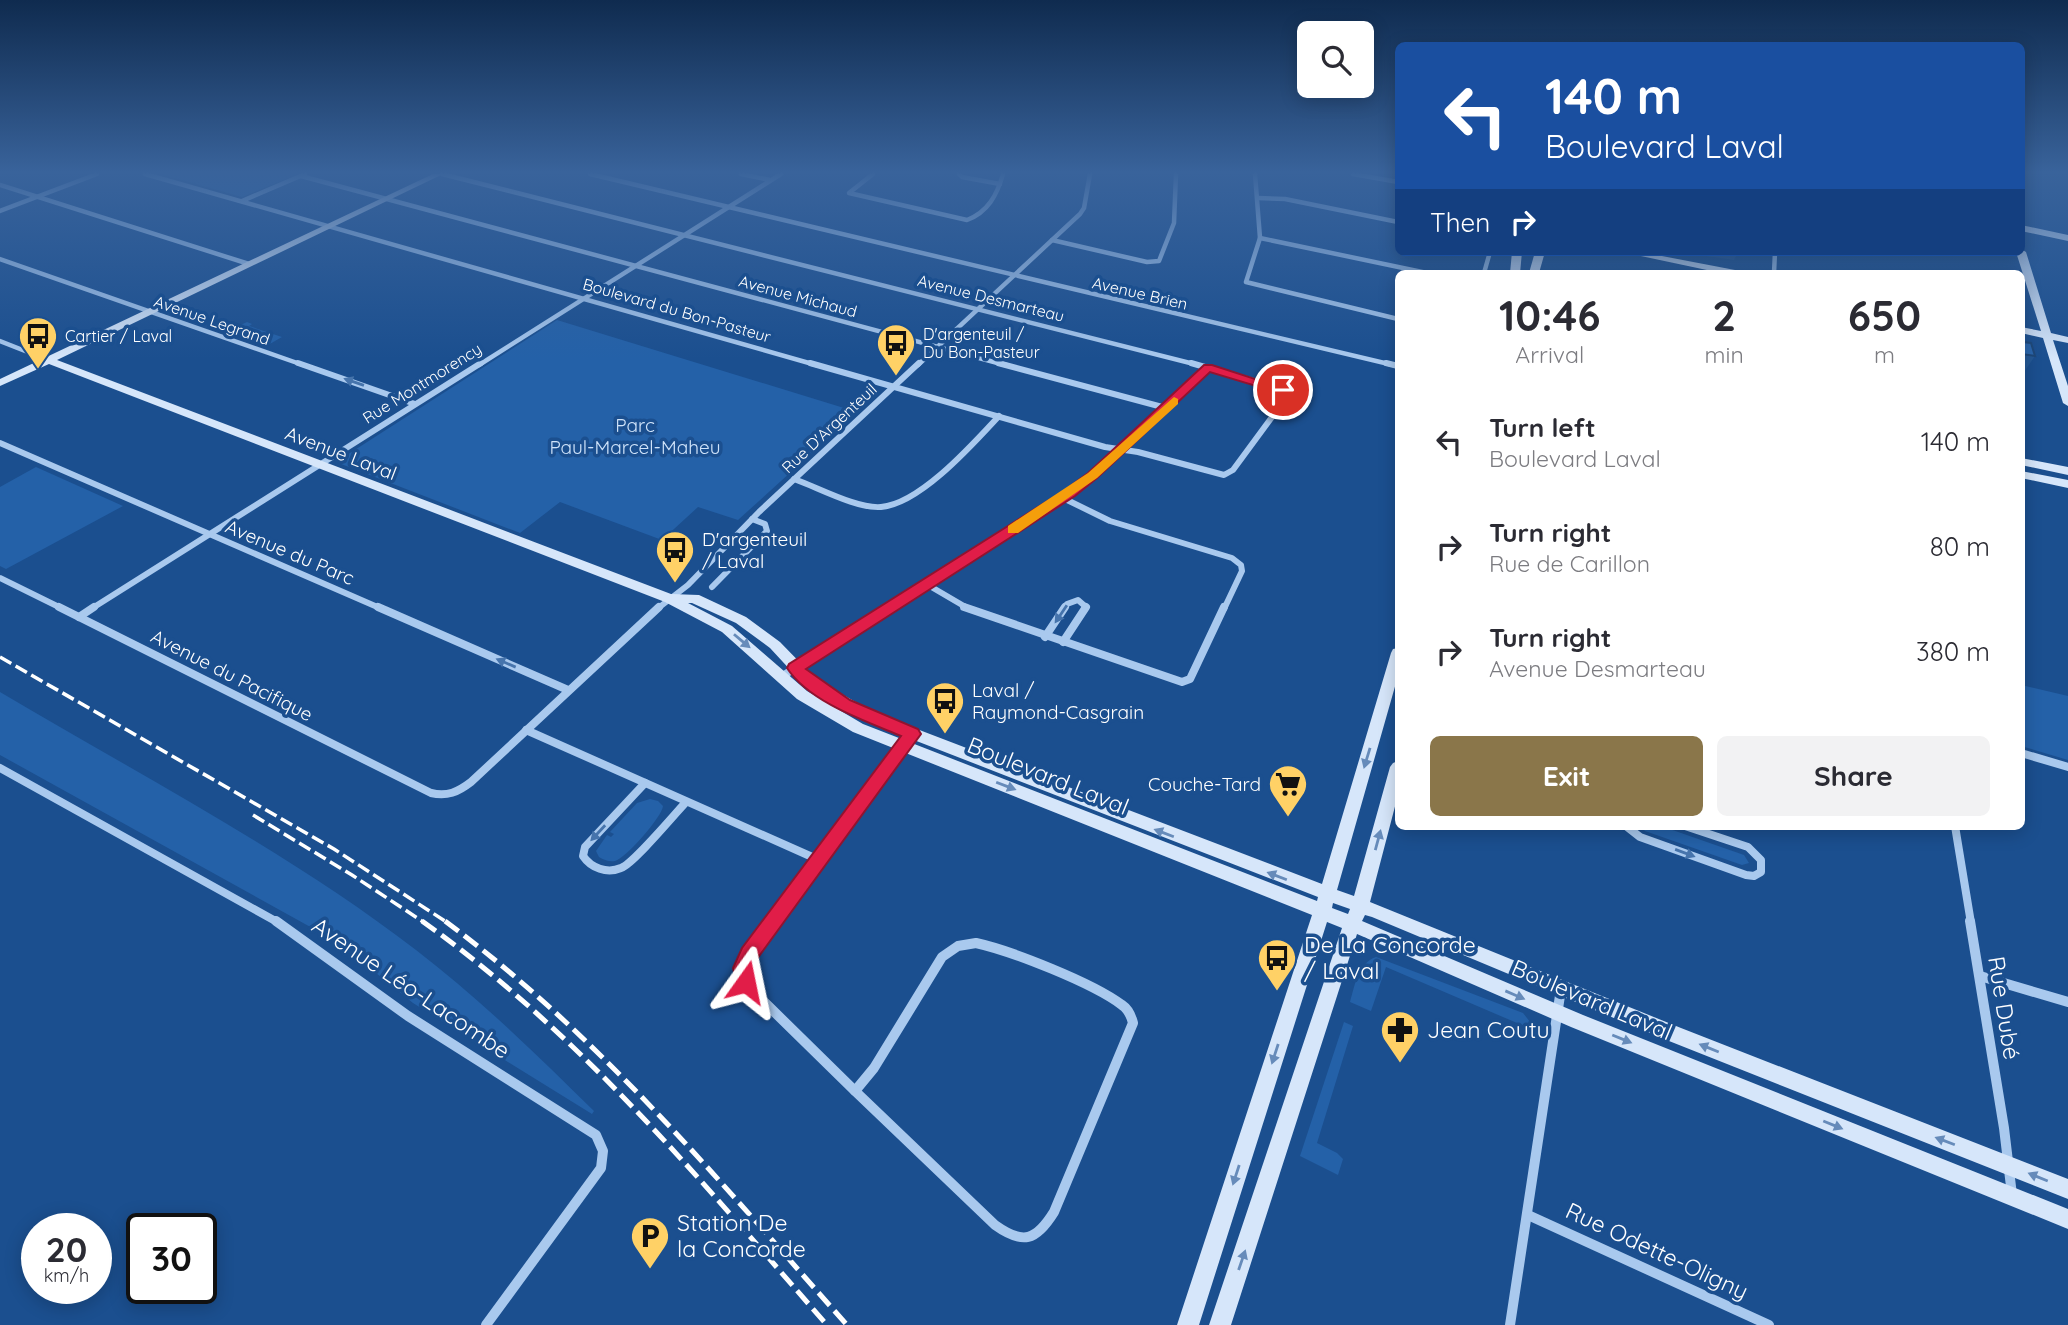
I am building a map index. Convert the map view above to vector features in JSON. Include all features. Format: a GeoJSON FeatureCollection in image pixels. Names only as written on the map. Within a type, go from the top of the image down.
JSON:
{"type":"FeatureCollection","features":[{"type":"Feature","properties":{"kind":"street"},"geometry":{"type":"LineString","coordinates":[[160,236],[249,264]]}},
{"type":"Feature","properties":{"kind":"street"},"geometry":{"type":"LineString","coordinates":[[0,383],[308,236]]}},
{"type":"Feature","properties":{"kind":"street","name":"Boulevard du Bon-Pasteur"},"geometry":{"type":"LineString","coordinates":[[364,236],[1121,450]]}},
{"type":"Feature","properties":{"kind":"street","name":"Avenue Michaud"},"geometry":{"type":"LineString","coordinates":[[527,236],[1166,408]]}},
{"type":"Feature","properties":{"kind":"street","name":"Rue Montmorency"},"geometry":{"type":"LineString","coordinates":[[79,617],[683,236]]}},
{"type":"Feature","properties":{"kind":"street","name":"Avenue Desmarteau"},"geometry":{"type":"LineString","coordinates":[[687,236],[1208,368],[1278,388],[1286,395],[1286,400],[1232,471],[1214,474],[1121,450]]}},
{"type":"Feature","properties":{"kind":"street","name":"Avenue Brien"},"geometry":{"type":"LineString","coordinates":[[849,236],[1395,365]]}},
{"type":"Feature","properties":{"kind":"street","name":"Rue D'Argenteuil"},"geometry":{"type":"LineString","coordinates":[[451,794],[471,782],[568,690],[688,585],[794,479],[1056,236]]}},
{"type":"Feature","properties":{"kind":"street"},"geometry":{"type":"LineString","coordinates":[[1052,240],[1147,262],[1159,261],[1169,236]]}},
{"type":"Feature","properties":{"kind":"street"},"geometry":{"type":"LineString","coordinates":[[1395,317],[1246,282],[1260,238],[1413,270]]}},
{"type":"Feature","properties":{"kind":"street"},"geometry":{"type":"LineString","coordinates":[[1648,256],[1720,270]]}},
{"type":"Feature","properties":{"kind":"street"},"geometry":{"type":"LineString","coordinates":[[2022,256],[2068,403]]}},
{"type":"Feature","properties":{"kind":"street","name":"Avenue Legrand"},"geometry":{"type":"LineString","coordinates":[[0,259],[415,404]]}},
{"type":"Feature","properties":{"kind":"street"},"geometry":{"type":"LineString","coordinates":[[2025,331],[2068,341]]}},
{"type":"Feature","properties":{"kind":"street","name":"Avenue Laval"},"geometry":{"type":"LineString","coordinates":[[0,341],[670,599]]}},
{"type":"Feature","properties":{"kind":"street"},"geometry":{"type":"LineString","coordinates":[[781,677],[1063,498],[1121,450],[1208,368]]}},
{"type":"Feature","properties":{"kind":"street"},"geometry":{"type":"LineString","coordinates":[[794,479],[874,506],[889,505],[946,470],[999,416]]}},
{"type":"Feature","properties":{"kind":"street","name":"Avenue du Parc"},"geometry":{"type":"LineString","coordinates":[[0,443],[568,690]]}},
{"type":"Feature","properties":{"kind":"street"},"geometry":{"type":"LineString","coordinates":[[2025,462],[2068,471]]}},
{"type":"Feature","properties":{"kind":"street"},"geometry":{"type":"LineString","coordinates":[[2025,475],[2068,484]]}},
{"type":"Feature","properties":{"kind":"street"},"geometry":{"type":"LineString","coordinates":[[928,585],[963,607],[1045,637],[1173,681],[1188,680],[1194,674],[1242,569],[1235,559],[1110,521],[1063,498]]}},
{"type":"Feature","properties":{"kind":"street"},"geometry":{"type":"LineString","coordinates":[[712,587],[767,531],[765,524],[752,519]]}},
{"type":"Feature","properties":{"kind":"street","name":"Avenue du Pacifique"},"geometry":{"type":"LineString","coordinates":[[0,578],[431,793],[451,794]]}},
{"type":"Feature","properties":{"kind":"street","name":"Boulevard Laval"},"geometry":{"type":"LineString","coordinates":[[670,599],[694,598],[734,616],[764,636],[812,684],[908,740]]}},
{"type":"Feature","properties":{"kind":"street","name":"Boulevard Laval"},"geometry":{"type":"LineString","coordinates":[[670,599],[727,629],[781,677],[830,713],[908,740],[1324,903],[1360,906],[1561,989],[2068,1189]]}},
{"type":"Feature","properties":{"kind":"street"},"geometry":{"type":"LineString","coordinates":[[1045,637],[1067,604],[1079,600],[1086,607],[1063,642]]}},
{"type":"Feature","properties":{"kind":"street"},"geometry":{"type":"LineString","coordinates":[[1188,1325],[1324,903],[1395,663]]}},
{"type":"Feature","properties":{"kind":"street"},"geometry":{"type":"LineString","coordinates":[[526,730],[819,860]]}},
{"type":"Feature","properties":{"kind":"street"},"geometry":{"type":"LineString","coordinates":[[855,1091],[874,1068],[942,957],[961,944],[972,942],[991,946],[1087,987],[1121,1004],[1134,1021],[1131,1038],[1059,1202],[1043,1230],[1030,1238],[1013,1237],[999,1228],[855,1091],[754,992],[746,982],[743,972],[749,954],[908,740]]}},
{"type":"Feature","properties":{"kind":"street"},"geometry":{"type":"LineString","coordinates":[[2025,754],[2068,767]]}},
{"type":"Feature","properties":{"kind":"street","name":"Avenue Léo-Lacombe"},"geometry":{"type":"LineString","coordinates":[[0,768],[274,920],[343,967],[399,1011],[596,1135],[604,1155],[601,1168],[486,1325]]}},
{"type":"Feature","properties":{"kind":"street"},"geometry":{"type":"LineString","coordinates":[[1220,1325],[1351,926],[1360,906],[1395,778]]}},
{"type":"Feature","properties":{"kind":"street"},"geometry":{"type":"LineString","coordinates":[[645,783],[585,847],[583,856],[587,862],[604,871],[623,868],[686,802]]}},
{"type":"Feature","properties":{"kind":"street"},"geometry":{"type":"LineString","coordinates":[[1631,830],[1640,838],[1746,876],[1754,876],[1760,872],[1761,860],[1752,849],[1697,830]]}},
{"type":"Feature","properties":{"kind":"street","name":"Rue Dubé"},"geometry":{"type":"LineString","coordinates":[[1956,830],[2012,1196]]}},
{"type":"Feature","properties":{"kind":"street","name":"Boulevard Laval"},"geometry":{"type":"LineString","coordinates":[[1324,903],[1351,926],[2068,1219]]}},
{"type":"Feature","properties":{"kind":"street"},"geometry":{"type":"LineString","coordinates":[[1980,976],[2068,1002]]}},
{"type":"Feature","properties":{"kind":"street"},"geometry":{"type":"LineString","coordinates":[[1510,1325],[1561,989]]}},
{"type":"Feature","properties":{"kind":"street","name":"Rue Odette-Oligny"},"geometry":{"type":"LineString","coordinates":[[1528,1215],[1769,1325]]}},
{"type":"Feature","properties":{"kind":"green space","name":"Parc Paul-Marcel-Maheu"},"geometry":{"type":"Polygon","coordinates":[[[557,320],[857,412],[738,520],[698,507],[662,540],[560,502],[520,533],[336,462],[557,320]]]}},
{"type":"Feature","properties":{"kind":"green space"},"geometry":{"type":"Polygon","coordinates":[[[247,322],[252,324],[249,326],[282,337],[268,345],[230,330],[247,322]]]}},
{"type":"Feature","properties":{"kind":"green space"},"geometry":{"type":"Polygon","coordinates":[[[36,467],[123,506],[6,569],[0,566],[0,487],[36,467]]]}},
{"type":"Feature","properties":{"kind":"green space"},"geometry":{"type":"Polygon","coordinates":[[[2025,686],[2068,696],[2068,760],[2025,747],[2025,686]]]}},
{"type":"Feature","properties":{"kind":"green space"},"geometry":{"type":"Polygon","coordinates":[[[0,692],[265,847],[367,914],[440,969],[530,1048],[594,1111],[592,1114],[413,1003],[360,960],[314,929],[0,755],[0,692]]]}},
{"type":"Feature","properties":{"kind":"green space"},"geometry":{"type":"Polygon","coordinates":[[[650,799],[663,806],[657,819],[643,836],[615,861],[599,857],[596,851],[607,835],[611,837],[614,834],[610,832],[637,803],[650,799]]]}},
{"type":"Feature","properties":{"kind":"green space"},"geometry":{"type":"Polygon","coordinates":[[[1672,830],[1744,855],[1749,863],[1742,865],[1645,831],[1672,830]]]}},
{"type":"Feature","properties":{"kind":"green space"},"geometry":{"type":"Polygon","coordinates":[[[1376,957],[1523,1013],[1538,1032],[1386,967],[1371,1011],[1350,1002],[1361,969],[1376,957]]]}},
{"type":"Feature","properties":{"kind":"green space"},"geometry":{"type":"Polygon","coordinates":[[[1344,1022],[1353,1026],[1317,1143],[1343,1159],[1338,1175],[1300,1156],[1344,1022]]]}},
{"type":"Feature","properties":{"kind":"building"},"geometry":{"type":"Polygon","coordinates":[[[2025,342],[2031,343],[2035,356],[2025,355],[2025,342]]]}},
{"type":"Feature","properties":{"kind":"railway"},"geometry":{"type":"LineString","coordinates":[[0,657],[334,849],[445,921]]}},
{"type":"Feature","properties":{"kind":"railway"},"geometry":{"type":"LineString","coordinates":[[253,815],[422,921]]}},
{"type":"Feature","properties":{"kind":"railway"},"geometry":{"type":"LineString","coordinates":[[422,921],[480,965],[586,1060],[685,1163],[827,1325]]}},
{"type":"Feature","properties":{"kind":"railway"},"geometry":{"type":"LineString","coordinates":[[445,921],[501,965],[607,1061],[705,1165],[847,1325]]}},
{"type":"Feature","properties":{"kind":"slow traffic"},"geometry":{"type":"LineString","coordinates":[[1013,530],[1093,476],[1174,401]]}},
{"type":"Feature","properties":{"kind":"place","name":"Cartier / Laval"},"geometry":{"type":"Point","coordinates":[38,370]}},
{"type":"Feature","properties":{"kind":"place","name":"D'argenteuil / Du Bon-Pasteur"},"geometry":{"type":"Point","coordinates":[896,377]}},
{"type":"Feature","properties":{"kind":"place","name":"D'argenteuil / Laval"},"geometry":{"type":"Point","coordinates":[675,584]}},
{"type":"Feature","properties":{"kind":"place","name":"Laval / Raymond-Casgrain"},"geometry":{"type":"Point","coordinates":[945,735]}},
{"type":"Feature","properties":{"kind":"place","name":"Couche-Tard"},"geometry":{"type":"Point","coordinates":[1288,818]}},
{"type":"Feature","properties":{"kind":"place","name":"De La Concorde / Laval"},"geometry":{"type":"Point","coordinates":[1277,992]}},
{"type":"Feature","properties":{"kind":"place","name":"Jean Coutu"},"geometry":{"type":"Point","coordinates":[1400,1064]}},
{"type":"Feature","properties":{"kind":"place","name":"Station De la Concorde"},"geometry":{"type":"Point","coordinates":[650,1270]}},
{"type":"Feature","properties":{"kind":"route"},"geometry":{"type":"LineString","coordinates":[[746,982],[743,968],[749,954],[912,734],[844,705],[812,684],[795,668],[1070,493],[1093,476],[1208,368],[1283,390]]}}]}
